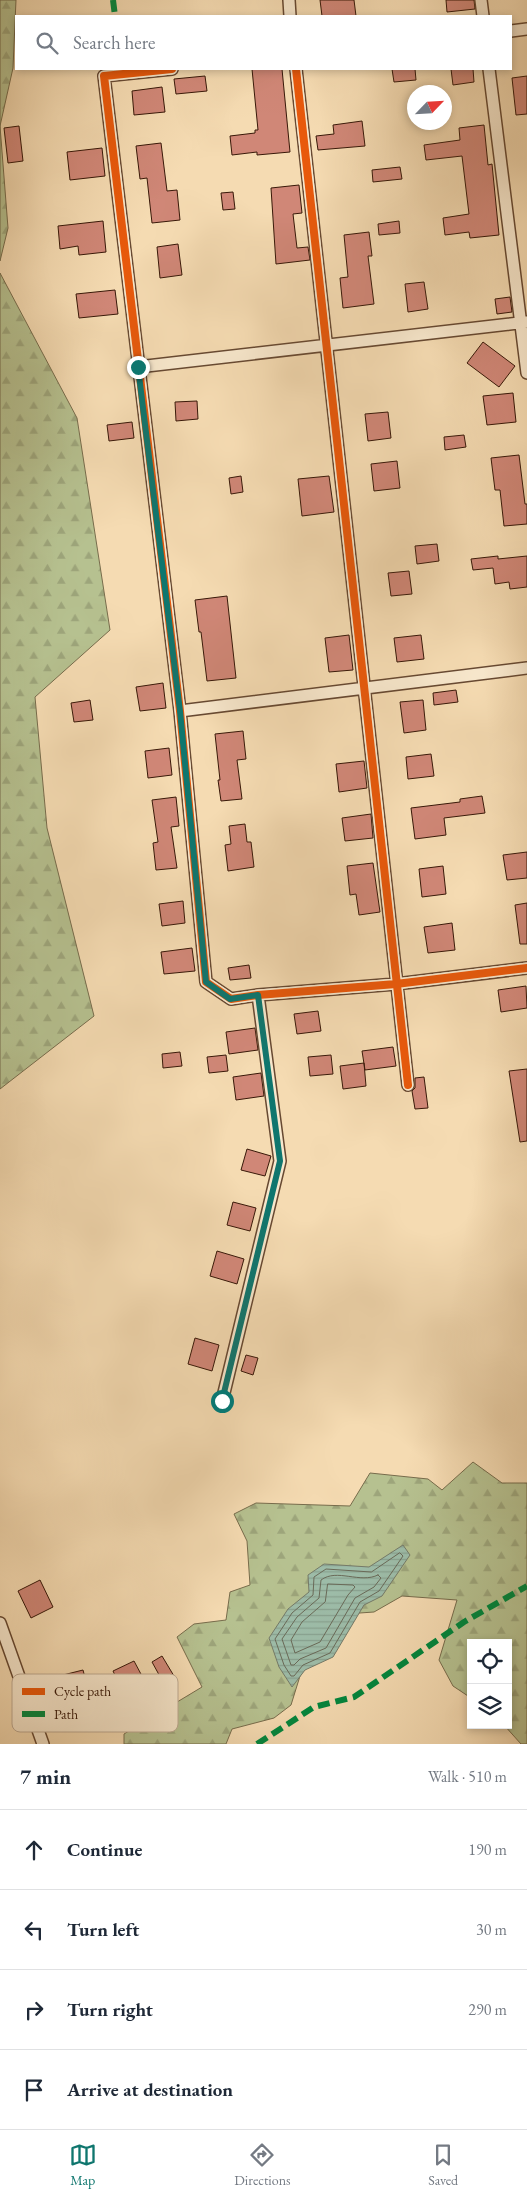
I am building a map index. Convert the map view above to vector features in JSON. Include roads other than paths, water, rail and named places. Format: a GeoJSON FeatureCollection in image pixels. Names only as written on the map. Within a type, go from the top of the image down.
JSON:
{"type":"FeatureCollection","features":[{"type":"Feature","properties":{"kind":"street"},"geometry":{"type":"LineString","coordinates":[[289,0],[290,15]]}},
{"type":"Feature","properties":{"kind":"street"},"geometry":{"type":"LineString","coordinates":[[481,0],[483,15]]}},
{"type":"Feature","properties":{"kind":"street"},"geometry":{"type":"LineString","coordinates":[[512,31],[527,30]]}},
{"type":"Feature","properties":{"kind":"street"},"geometry":{"type":"LineString","coordinates":[[162,70],[104,76],[180,711],[206,982],[230,999],[396,984],[527,968]]}},
{"type":"Feature","properties":{"kind":"street"},"geometry":{"type":"LineString","coordinates":[[296,70],[408,1085]]}},
{"type":"Feature","properties":{"kind":"street"},"geometry":{"type":"LineString","coordinates":[[490,70],[524,323],[527,373]]}},
{"type":"Feature","properties":{"kind":"street"},"geometry":{"type":"LineString","coordinates":[[138,367],[524,323]]}},
{"type":"Feature","properties":{"kind":"street"},"geometry":{"type":"LineString","coordinates":[[180,711],[527,668]]}},
{"type":"Feature","properties":{"kind":"street"},"geometry":{"type":"LineString","coordinates":[[222,1401],[280,1161],[258,995]]}},
{"type":"Feature","properties":{"kind":"street"},"geometry":{"type":"LineString","coordinates":[[0,1623],[18,1674]]}},
{"type":"Feature","properties":{"kind":"street"},"geometry":{"type":"LineString","coordinates":[[39,1732],[43,1744]]}},
{"type":"Feature","properties":{"kind":"water"},"geometry":{"type":"Polygon","coordinates":[[[403,1545],[410,1555],[382,1596],[364,1605],[333,1657],[305,1670],[292,1687],[279,1667],[269,1638],[288,1609],[309,1592],[308,1575],[324,1564],[369,1567],[403,1545]]]}}]}
